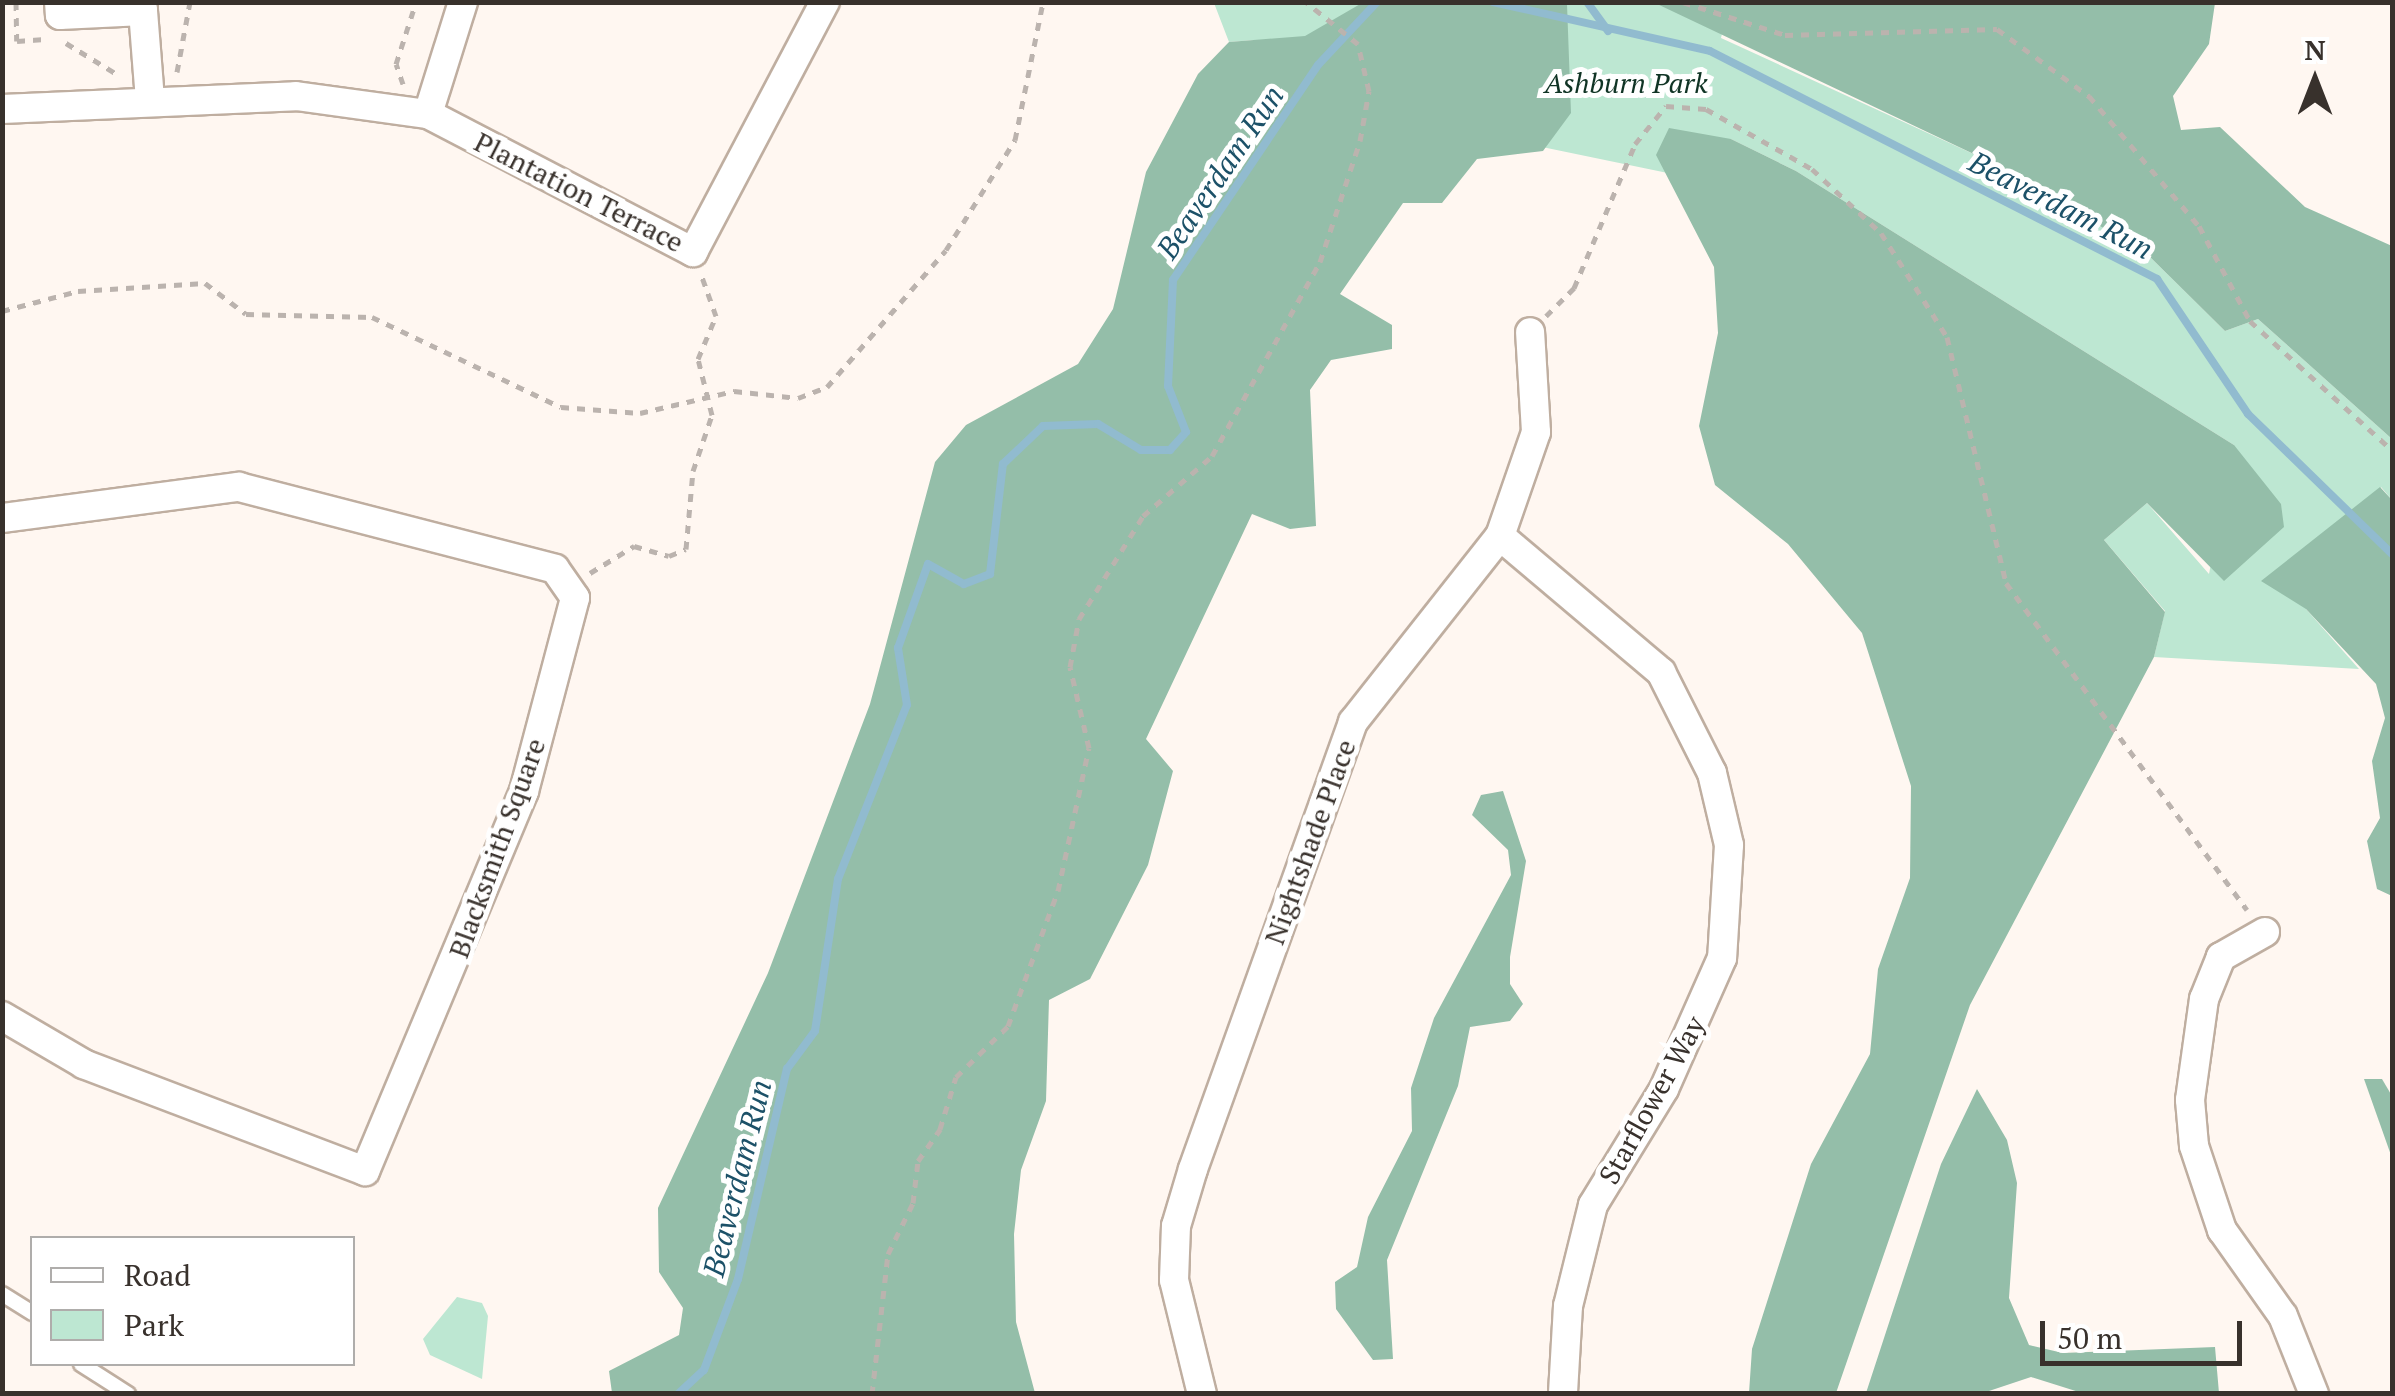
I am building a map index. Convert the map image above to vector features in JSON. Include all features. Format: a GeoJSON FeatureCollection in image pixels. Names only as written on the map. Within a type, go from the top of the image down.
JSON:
{"type":"FeatureCollection","features":[{"type":"Feature","properties":{"kind":"street"},"geometry":{"type":"LineString","coordinates":[[59,2],[60,15],[142,7],[148,89]]}},
{"type":"Feature","properties":{"kind":"street"},"geometry":{"type":"LineString","coordinates":[[430,106],[462,2]]}},
{"type":"Feature","properties":{"kind":"street","name":"Plantation Terrace"},"geometry":{"type":"LineString","coordinates":[[2,109],[148,89],[430,106],[693,252],[825,2]]}},
{"type":"Feature","properties":{"kind":"street","name":"Nightshade Place"},"geometry":{"type":"LineString","coordinates":[[1202,1394],[1174,1280],[1176,1226],[1192,1169],[1353,722],[1500,536],[1536,432],[1530,332]]}},
{"type":"Feature","properties":{"kind":"street"},"geometry":{"type":"LineString","coordinates":[[2,518],[239,487],[556,569],[572,583]]}},
{"type":"Feature","properties":{"kind":"street","name":"Starflower Way"},"geometry":{"type":"LineString","coordinates":[[1500,536],[1661,672],[1712,773],[1729,845],[1727,929],[1706,1004],[1593,1205],[1568,1306],[1563,1394]]}},
{"type":"Feature","properties":{"kind":"street","name":"Blacksmith Square"},"geometry":{"type":"LineString","coordinates":[[2,1016],[84,1064],[365,1170],[524,791],[572,583]]}},
{"type":"Feature","properties":{"kind":"street"},"geometry":{"type":"LineString","coordinates":[[2265,932],[2222,957],[2204,999],[2190,1100],[2194,1146],[2222,1230],[2282,1316],[2314,1394]]}},
{"type":"Feature","properties":{"kind":"lane"},"geometry":{"type":"LineString","coordinates":[[2,1294],[30,1311]]}},
{"type":"Feature","properties":{"kind":"lane"},"geometry":{"type":"LineString","coordinates":[[84,1366],[128,1394]]}},
{"type":"Feature","properties":{"kind":"path"},"geometry":{"type":"LineString","coordinates":[[16,2],[17,41],[69,43],[123,78],[148,89],[173,78],[181,64],[190,2]]}},
{"type":"Feature","properties":{"kind":"path"},"geometry":{"type":"LineString","coordinates":[[416,2],[396,64],[406,91],[430,106]]}},
{"type":"Feature","properties":{"kind":"path"},"geometry":{"type":"LineString","coordinates":[[2,311],[78,291],[205,284],[246,314],[372,317],[561,407],[640,413],[706,396],[798,398],[828,388],[946,250],[1015,140],[1044,2]]}},
{"type":"Feature","properties":{"kind":"path"},"geometry":{"type":"LineString","coordinates":[[872,1394],[888,1254],[913,1204],[918,1161],[940,1129],[956,1076],[1008,1026],[1058,891],[1089,748],[1072,640],[1144,516],[1212,456],[1320,262],[1369,91],[1358,44],[1306,2]]}},
{"type":"Feature","properties":{"kind":"path"},"geometry":{"type":"LineString","coordinates":[[1319,2],[1321,14]]}},
{"type":"Feature","properties":{"kind":"path"},"geometry":{"type":"LineString","coordinates":[[1683,2],[1785,35],[1997,29],[2090,96],[2199,226],[2250,321],[2392,450]]}},
{"type":"Feature","properties":{"kind":"path"},"geometry":{"type":"LineString","coordinates":[[1530,332],[1574,288],[1634,144],[1666,106],[1706,109],[1812,169],[1881,233],[1946,336],[2006,583],[2265,932]]}},
{"type":"Feature","properties":{"kind":"path"},"geometry":{"type":"LineString","coordinates":[[572,583],[634,546],[669,556],[686,549],[693,471],[712,415],[698,359],[716,316],[693,252]]}},
{"type":"Feature","properties":{"kind":"green space","name":"Ashburn Park"},"geometry":{"type":"Polygon","coordinates":[[[1214,3],[1729,3],[1721,38],[1980,157],[2145,252],[2225,331],[2258,319],[2392,439],[2392,500],[2381,487],[2306,609],[2359,669],[2154,657],[2165,611],[2104,540],[2147,503],[2209,574],[2234,445],[1796,171],[1731,139],[1687,177],[1314,100],[1254,40],[1229,42],[1214,3]]]}},
{"type":"Feature","properties":{"kind":"green space"},"geometry":{"type":"Polygon","coordinates":[[[1362,3],[1599,3],[1567,4],[1571,113],[1543,151],[1477,159],[1442,203],[1403,203],[1340,294],[1392,325],[1392,349],[1331,360],[1310,390],[1316,526],[1290,529],[1252,514],[1146,739],[1173,771],[1148,865],[1090,979],[1049,1000],[1046,1101],[1021,1170],[1014,1234],[1016,1322],[1035,1393],[612,1393],[609,1371],[679,1335],[683,1308],[659,1272],[658,1208],[768,973],[870,704],[935,462],[966,425],[1078,364],[1113,309],[1146,172],[1198,74],[1229,42],[1305,36],[1362,3]]]}},
{"type":"Feature","properties":{"kind":"green space"},"geometry":{"type":"Polygon","coordinates":[[[1655,3],[2215,3],[2209,44],[2173,96],[2181,130],[2220,127],[2305,207],[2392,246],[2392,439],[2258,319],[2225,331],[2145,252],[1980,157],[1655,3]]]}},
{"type":"Feature","properties":{"kind":"green space"},"geometry":{"type":"Polygon","coordinates":[[[1669,128],[1731,139],[1796,171],[2234,445],[2281,504],[2284,527],[2224,581],[2147,503],[2104,540],[2165,612],[2154,657],[1970,1005],[1836,1393],[1749,1393],[1752,1349],[1811,1164],[1870,1054],[1878,969],[1910,878],[1911,786],[1862,633],[1788,544],[1715,485],[1699,426],[1718,333],[1714,267],[1656,155],[1669,128]]]}},
{"type":"Feature","properties":{"kind":"green space"},"geometry":{"type":"Polygon","coordinates":[[[2380,487],[2392,500],[2392,896],[2377,889],[2367,841],[2380,818],[2372,761],[2385,718],[2376,684],[2306,609],[2261,581],[2380,487]]]}},
{"type":"Feature","properties":{"kind":"green space"},"geometry":{"type":"Polygon","coordinates":[[[1503,791],[1526,861],[1510,957],[1510,984],[1523,1004],[1510,1021],[1470,1027],[1458,1086],[1387,1260],[1393,1359],[1373,1360],[1336,1309],[1335,1282],[1357,1267],[1368,1217],[1412,1131],[1411,1088],[1434,1018],[1511,875],[1508,850],[1472,815],[1481,795],[1503,791]]]}},
{"type":"Feature","properties":{"kind":"green space"},"geometry":{"type":"Polygon","coordinates":[[[2364,1079],[2382,1079],[2392,1096],[2392,1158],[2364,1079]]]}},
{"type":"Feature","properties":{"kind":"green space"},"geometry":{"type":"Polygon","coordinates":[[[1977,1089],[2007,1140],[2017,1183],[2009,1298],[2029,1345],[2063,1353],[2215,1347],[2219,1393],[2082,1393],[2031,1377],[1983,1393],[1866,1393],[1941,1164],[1977,1089]]]}},
{"type":"Feature","properties":{"kind":"green space"},"geometry":{"type":"Polygon","coordinates":[[[457,1297],[482,1303],[488,1316],[482,1379],[430,1355],[423,1339],[457,1297]]]}},
{"type":"Feature","properties":{"kind":"waterway","name":"Beaverdam Run"},"geometry":{"type":"LineString","coordinates":[[678,1394],[704,1370],[738,1279],[787,1069],[815,1031],[838,879],[907,705],[898,648],[928,564],[964,584],[990,574],[1003,464],[1043,426],[1098,424],[1141,450],[1170,450],[1186,432],[1168,386],[1173,280],[1318,65],[1377,2]]}},
{"type":"Feature","properties":{"kind":"waterway","name":"Beaverdam Run"},"geometry":{"type":"LineString","coordinates":[[1493,2],[1710,51],[2157,279],[2248,414],[2392,554]]}},
{"type":"Feature","properties":{"kind":"waterway"},"geometry":{"type":"LineString","coordinates":[[1587,2],[1608,31]]}}]}
